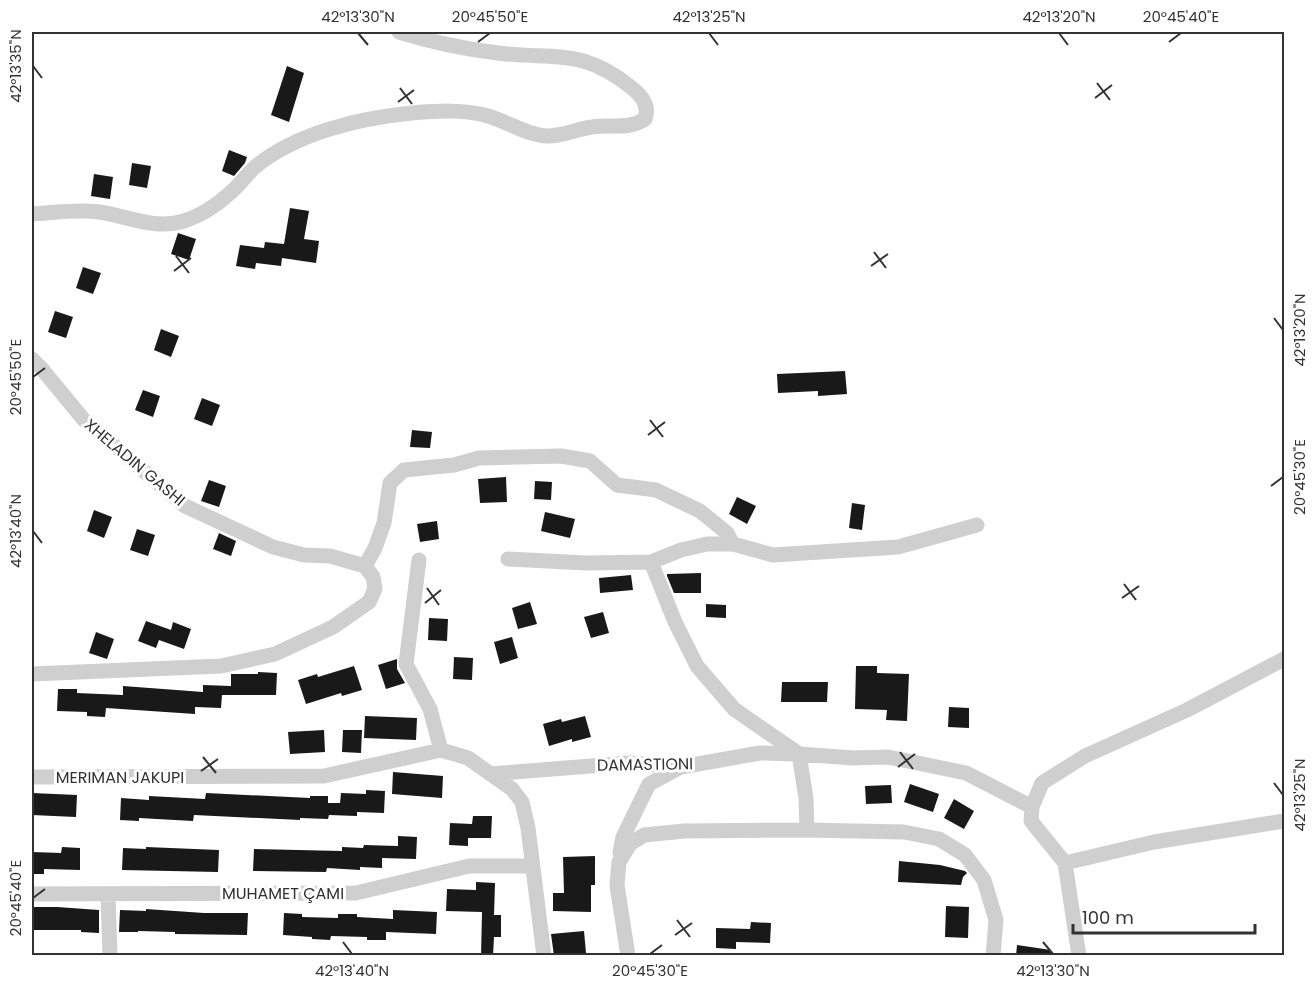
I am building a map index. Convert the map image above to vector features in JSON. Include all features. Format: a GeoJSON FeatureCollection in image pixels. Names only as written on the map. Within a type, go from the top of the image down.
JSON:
{"type":"FeatureCollection","features":[{"type":"Feature","properties":{"kind":"street"},"geometry":{"type":"LineString","coordinates":[[32,214],[102,212],[146,223],[168,225],[207,210],[230,194],[255,167],[298,140],[338,126],[411,113],[460,112],[486,115],[536,135],[550,136],[592,127],[628,126],[645,119],[647,113],[643,99],[634,90],[616,76],[582,59],[556,55],[500,53],[433,43],[399,32]]}},
{"type":"Feature","properties":{"kind":"street","name":"XHELADIN GASHI"},"geometry":{"type":"LineString","coordinates":[[32,359],[84,420],[185,506],[273,547],[304,555],[330,556],[365,566]]}},
{"type":"Feature","properties":{"kind":"street"},"geometry":{"type":"LineString","coordinates":[[32,674],[221,666],[275,654],[333,627],[369,602],[375,589],[373,577],[365,566],[375,548],[384,523],[390,483],[404,470],[454,465],[479,458],[561,456],[590,461],[617,485],[656,490],[700,511],[727,533],[733,544]]}},
{"type":"Feature","properties":{"kind":"street"},"geometry":{"type":"LineString","coordinates":[[508,560],[587,563],[651,562],[681,550],[699,546],[733,544],[773,555],[898,547],[977,525]]}},
{"type":"Feature","properties":{"kind":"street"},"geometry":{"type":"LineString","coordinates":[[419,560],[406,664],[430,709],[441,750],[468,758],[512,789],[522,802],[528,828],[544,956]]}},
{"type":"Feature","properties":{"kind":"street"},"geometry":{"type":"LineString","coordinates":[[651,562],[675,622],[697,666],[734,709],[799,754],[806,798],[807,830]]}},
{"type":"Feature","properties":{"kind":"street"},"geometry":{"type":"LineString","coordinates":[[1079,956],[1065,863],[1031,821],[1032,807],[1042,783],[1085,756],[1187,710],[1284,659]]}},
{"type":"Feature","properties":{"kind":"street","name":"MERIMAN JAKUPI"},"geometry":{"type":"LineString","coordinates":[[32,777],[324,776],[441,750]]}},
{"type":"Feature","properties":{"kind":"street","name":"DAMASTIONI"},"geometry":{"type":"LineString","coordinates":[[490,774],[629,763],[681,767],[760,753],[853,758],[888,757],[966,773],[1032,807]]}},
{"type":"Feature","properties":{"kind":"street"},"geometry":{"type":"LineString","coordinates":[[628,956],[617,885],[623,837],[649,784],[681,767]]}},
{"type":"Feature","properties":{"kind":"street"},"geometry":{"type":"LineString","coordinates":[[1065,863],[1154,842],[1284,821]]}},
{"type":"Feature","properties":{"kind":"street"},"geometry":{"type":"LineString","coordinates":[[619,862],[630,844],[644,835],[684,831],[904,832],[939,839],[965,855],[984,880],[996,920],[993,956]]}},
{"type":"Feature","properties":{"kind":"street","name":"MUHAMET ÇAMI"},"geometry":{"type":"LineString","coordinates":[[32,894],[356,893],[469,866],[532,866]]}},
{"type":"Feature","properties":{"kind":"street"},"geometry":{"type":"LineString","coordinates":[[108,894],[110,956]]}},
{"type":"Feature","properties":{"kind":"building"},"geometry":{"type":"Polygon","coordinates":[[[287,66],[304,73],[289,122],[271,115],[287,66]]]}},
{"type":"Feature","properties":{"kind":"building"},"geometry":{"type":"Polygon","coordinates":[[[229,150],[247,157],[234,176],[222,171],[229,150]]]}},
{"type":"Feature","properties":{"kind":"building"},"geometry":{"type":"Polygon","coordinates":[[[132,163],[151,166],[147,188],[129,185],[132,163]]]}},
{"type":"Feature","properties":{"kind":"building"},"geometry":{"type":"Polygon","coordinates":[[[94,174],[113,177],[110,199],[91,196],[94,174]]]}},
{"type":"Feature","properties":{"kind":"building"},"geometry":{"type":"Polygon","coordinates":[[[290,208],[309,211],[304,239],[319,241],[316,263],[282,258],[281,266],[256,263],[255,269],[236,266],[240,245],[264,248],[265,242],[284,244],[290,208]]]}},
{"type":"Feature","properties":{"kind":"building"},"geometry":{"type":"Polygon","coordinates":[[[178,233],[196,239],[189,260],[171,254],[178,233]]]}},
{"type":"Feature","properties":{"kind":"building"},"geometry":{"type":"Polygon","coordinates":[[[83,267],[101,273],[93,294],[76,288],[83,267]]]}},
{"type":"Feature","properties":{"kind":"building"},"geometry":{"type":"Polygon","coordinates":[[[55,311],[73,317],[66,338],[48,332],[55,311]]]}},
{"type":"Feature","properties":{"kind":"building"},"geometry":{"type":"Polygon","coordinates":[[[161,329],[179,336],[171,357],[154,350],[161,329]]]}},
{"type":"Feature","properties":{"kind":"building"},"geometry":{"type":"Polygon","coordinates":[[[845,371],[847,394],[818,396],[818,391],[778,393],[777,374],[845,371]]]}},
{"type":"Feature","properties":{"kind":"building"},"geometry":{"type":"Polygon","coordinates":[[[143,390],[160,396],[153,417],[135,410],[143,390]]]}},
{"type":"Feature","properties":{"kind":"building"},"geometry":{"type":"Polygon","coordinates":[[[202,398],[220,405],[212,426],[194,419],[202,398]]]}},
{"type":"Feature","properties":{"kind":"building"},"geometry":{"type":"Polygon","coordinates":[[[412,430],[432,432],[430,448],[410,447],[412,430]]]}},
{"type":"Feature","properties":{"kind":"building"},"geometry":{"type":"Polygon","coordinates":[[[506,477],[507,502],[480,503],[478,479],[506,477]]]}},
{"type":"Feature","properties":{"kind":"building"},"geometry":{"type":"Polygon","coordinates":[[[209,480],[226,486],[219,507],[201,501],[209,480]]]}},
{"type":"Feature","properties":{"kind":"building"},"geometry":{"type":"Polygon","coordinates":[[[535,481],[552,482],[551,500],[534,499],[535,481]]]}},
{"type":"Feature","properties":{"kind":"building"},"geometry":{"type":"Polygon","coordinates":[[[737,497],[756,506],[747,524],[729,514],[737,497]]]}},
{"type":"Feature","properties":{"kind":"building"},"geometry":{"type":"Polygon","coordinates":[[[852,503],[865,505],[862,530],[849,528],[852,503]]]}},
{"type":"Feature","properties":{"kind":"building"},"geometry":{"type":"Polygon","coordinates":[[[94,510],[112,517],[104,538],[87,531],[94,510]]]}},
{"type":"Feature","properties":{"kind":"building"},"geometry":{"type":"Polygon","coordinates":[[[545,512],[575,519],[570,538],[541,531],[545,512]]]}},
{"type":"Feature","properties":{"kind":"building"},"geometry":{"type":"Polygon","coordinates":[[[437,521],[439,539],[420,542],[417,524],[437,521]]]}},
{"type":"Feature","properties":{"kind":"building"},"geometry":{"type":"Polygon","coordinates":[[[137,529],[155,535],[148,556],[130,550],[137,529]]]}},
{"type":"Feature","properties":{"kind":"building"},"geometry":{"type":"Polygon","coordinates":[[[219,533],[236,541],[231,556],[213,549],[219,533]]]}},
{"type":"Feature","properties":{"kind":"building"},"geometry":{"type":"Polygon","coordinates":[[[701,573],[701,593],[674,593],[667,576],[667,574],[701,573]]]}},
{"type":"Feature","properties":{"kind":"building"},"geometry":{"type":"Polygon","coordinates":[[[631,575],[633,590],[600,593],[599,578],[631,575]]]}},
{"type":"Feature","properties":{"kind":"building"},"geometry":{"type":"Polygon","coordinates":[[[530,602],[537,624],[518,629],[512,608],[530,602]]]}},
{"type":"Feature","properties":{"kind":"building"},"geometry":{"type":"Polygon","coordinates":[[[706,604],[726,605],[726,618],[706,617],[706,604]]]}},
{"type":"Feature","properties":{"kind":"building"},"geometry":{"type":"Polygon","coordinates":[[[603,612],[609,633],[591,638],[584,617],[603,612]]]}},
{"type":"Feature","properties":{"kind":"building"},"geometry":{"type":"Polygon","coordinates":[[[429,618],[448,619],[447,641],[428,640],[429,618]]]}},
{"type":"Feature","properties":{"kind":"building"},"geometry":{"type":"Polygon","coordinates":[[[146,621],[171,630],[173,622],[191,629],[184,649],[159,640],[156,648],[138,641],[146,621]]]}},
{"type":"Feature","properties":{"kind":"building"},"geometry":{"type":"Polygon","coordinates":[[[96,632],[114,639],[107,659],[89,653],[96,632]]]}},
{"type":"Feature","properties":{"kind":"building"},"geometry":{"type":"Polygon","coordinates":[[[512,637],[518,658],[500,664],[494,642],[512,637]]]}},
{"type":"Feature","properties":{"kind":"building"},"geometry":{"type":"Polygon","coordinates":[[[454,657],[473,658],[472,680],[453,679],[454,657]]]}},
{"type":"Feature","properties":{"kind":"building"},"geometry":{"type":"Polygon","coordinates":[[[397,659],[397,669],[405,683],[386,689],[378,665],[397,659]]]}},
{"type":"Feature","properties":{"kind":"building"},"geometry":{"type":"Polygon","coordinates":[[[354,666],[362,690],[342,696],[341,693],[306,704],[298,680],[317,674],[318,677],[354,666]]]}},
{"type":"Feature","properties":{"kind":"building"},"geometry":{"type":"Polygon","coordinates":[[[856,666],[877,666],[877,673],[909,674],[907,721],[886,720],[887,710],[855,709],[856,666]]]}},
{"type":"Feature","properties":{"kind":"building"},"geometry":{"type":"Polygon","coordinates":[[[258,672],[277,673],[276,695],[222,695],[221,708],[195,707],[195,714],[106,708],[105,717],[87,716],[87,712],[57,711],[58,689],[77,689],[77,693],[123,695],[123,686],[203,692],[203,685],[231,686],[231,674],[258,674],[258,672]]]}},
{"type":"Feature","properties":{"kind":"building"},"geometry":{"type":"Polygon","coordinates":[[[782,682],[828,682],[827,702],[781,702],[782,682]]]}},
{"type":"Feature","properties":{"kind":"building"},"geometry":{"type":"Polygon","coordinates":[[[949,707],[969,708],[969,728],[948,727],[949,707]]]}},
{"type":"Feature","properties":{"kind":"building"},"geometry":{"type":"Polygon","coordinates":[[[365,716],[417,718],[416,740],[364,738],[365,716]]]}},
{"type":"Feature","properties":{"kind":"building"},"geometry":{"type":"Polygon","coordinates":[[[585,716],[591,737],[572,742],[572,739],[549,746],[543,724],[585,716]]]}},
{"type":"Feature","properties":{"kind":"building"},"geometry":{"type":"Polygon","coordinates":[[[324,730],[325,752],[290,754],[288,732],[324,730]]]}},
{"type":"Feature","properties":{"kind":"building"},"geometry":{"type":"Polygon","coordinates":[[[343,730],[362,730],[361,753],[342,752],[343,730]]]}},
{"type":"Feature","properties":{"kind":"building"},"geometry":{"type":"Polygon","coordinates":[[[393,772],[443,776],[442,798],[392,794],[393,772]]]}},
{"type":"Feature","properties":{"kind":"building"},"geometry":{"type":"Polygon","coordinates":[[[910,784],[939,794],[933,812],[904,802],[910,784]]]}},
{"type":"Feature","properties":{"kind":"building"},"geometry":{"type":"Polygon","coordinates":[[[891,785],[892,803],[866,804],[865,786],[891,785]]]}},
{"type":"Feature","properties":{"kind":"building"},"geometry":{"type":"Polygon","coordinates":[[[366,790],[385,791],[384,813],[357,812],[357,816],[329,815],[328,819],[300,818],[300,820],[194,815],[193,821],[139,818],[139,821],[120,820],[121,798],[149,800],[149,796],[205,799],[206,793],[310,798],[310,796],[328,796],[328,803],[340,803],[341,793],[366,794],[366,790]]]}},
{"type":"Feature","properties":{"kind":"building"},"geometry":{"type":"Polygon","coordinates":[[[32,793],[77,795],[76,817],[32,815],[32,793]]]}},
{"type":"Feature","properties":{"kind":"building"},"geometry":{"type":"Polygon","coordinates":[[[954,799],[974,811],[964,829],[944,818],[954,799]]]}},
{"type":"Feature","properties":{"kind":"building"},"geometry":{"type":"Polygon","coordinates":[[[473,816],[492,816],[491,838],[468,838],[468,846],[449,845],[450,823],[472,824],[473,816]]]}},
{"type":"Feature","properties":{"kind":"building"},"geometry":{"type":"Polygon","coordinates":[[[398,836],[417,837],[416,859],[382,858],[382,868],[360,867],[360,870],[327,868],[326,872],[253,871],[254,849],[342,851],[342,847],[363,848],[364,845],[398,846],[398,836]]]}},
{"type":"Feature","properties":{"kind":"building"},"geometry":{"type":"Polygon","coordinates":[[[62,847],[80,848],[80,870],[44,869],[44,874],[32,874],[32,852],[61,853],[62,847]]]}},
{"type":"Feature","properties":{"kind":"building"},"geometry":{"type":"Polygon","coordinates":[[[146,847],[219,850],[218,872],[122,870],[123,848],[146,849],[146,847]]]}},
{"type":"Feature","properties":{"kind":"building"},"geometry":{"type":"Polygon","coordinates":[[[595,856],[595,885],[591,885],[591,912],[553,911],[553,893],[564,893],[563,857],[595,856]]]}},
{"type":"Feature","properties":{"kind":"building"},"geometry":{"type":"Polygon","coordinates":[[[899,861],[940,865],[967,873],[961,885],[898,882],[899,861]]]}},
{"type":"Feature","properties":{"kind":"building"},"geometry":{"type":"Polygon","coordinates":[[[476,882],[495,883],[494,915],[501,915],[501,937],[494,937],[493,956],[481,956],[482,912],[446,911],[447,889],[476,890],[476,882]]]}},
{"type":"Feature","properties":{"kind":"building"},"geometry":{"type":"Polygon","coordinates":[[[946,906],[969,907],[968,938],[945,937],[946,906]]]}},
{"type":"Feature","properties":{"kind":"building"},"geometry":{"type":"Polygon","coordinates":[[[32,907],[99,910],[99,933],[81,932],[81,930],[32,930],[32,907]]]}},
{"type":"Feature","properties":{"kind":"building"},"geometry":{"type":"Polygon","coordinates":[[[146,909],[248,913],[247,935],[119,932],[120,910],[146,911],[146,909]]]}},
{"type":"Feature","properties":{"kind":"building"},"geometry":{"type":"Polygon","coordinates":[[[393,910],[437,912],[436,934],[386,932],[386,940],[331,936],[330,940],[283,935],[284,913],[302,914],[302,917],[338,918],[338,914],[357,914],[357,917],[393,919],[393,910]]]}},
{"type":"Feature","properties":{"kind":"building"},"geometry":{"type":"Polygon","coordinates":[[[751,922],[771,923],[770,943],[736,942],[736,949],[716,948],[716,928],[750,929],[751,922]]]}},
{"type":"Feature","properties":{"kind":"building"},"geometry":{"type":"Polygon","coordinates":[[[584,931],[586,953],[554,956],[551,934],[584,931]]]}},
{"type":"Feature","properties":{"kind":"building"},"geometry":{"type":"Polygon","coordinates":[[[1017,945],[1051,950],[1051,956],[1016,956],[1017,945]]]}}]}
